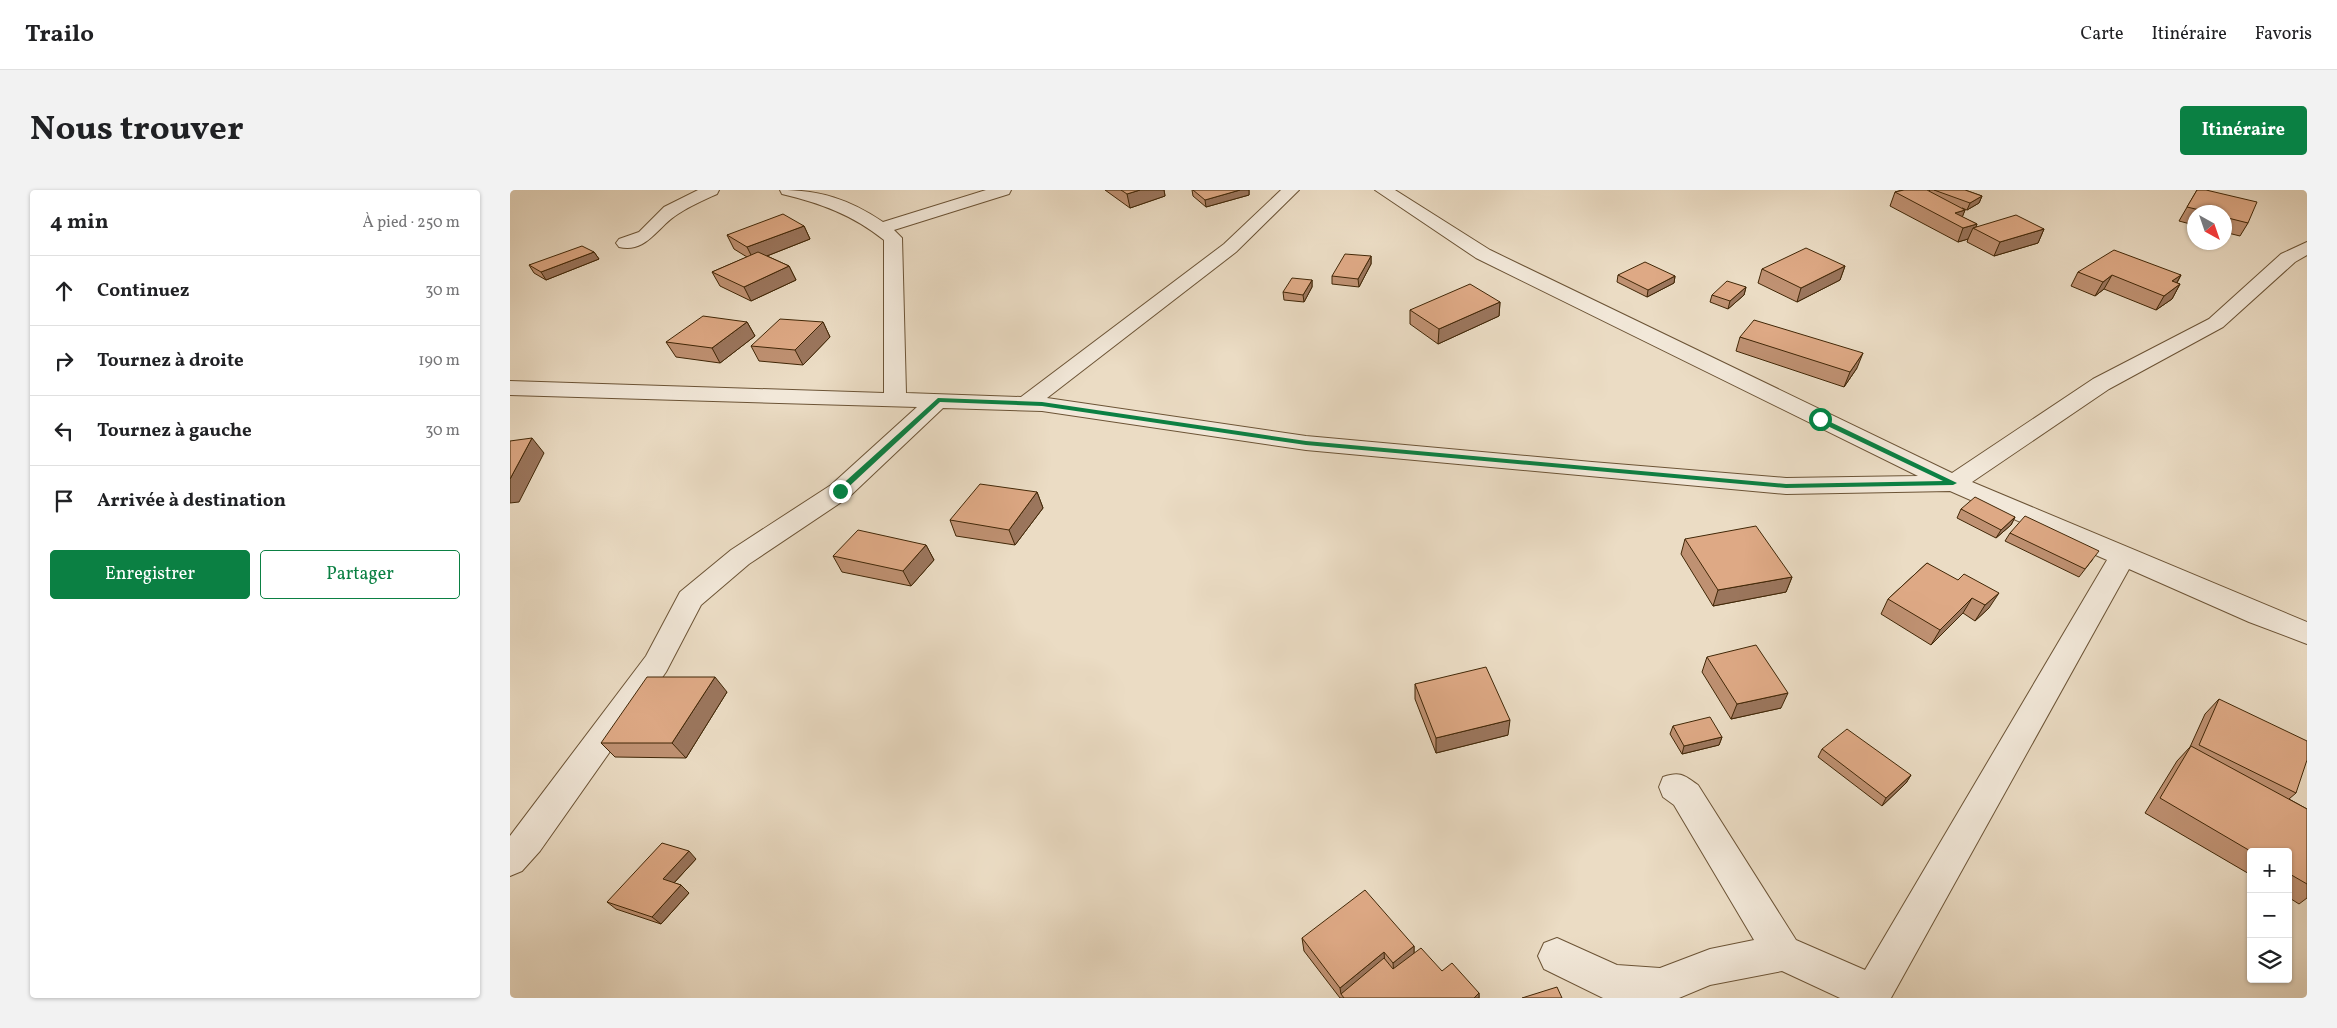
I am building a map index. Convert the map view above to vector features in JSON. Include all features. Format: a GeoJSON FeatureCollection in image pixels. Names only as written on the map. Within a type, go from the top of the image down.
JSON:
{"type":"FeatureCollection","features":[{"type":"Feature","properties":{"kind":"street"},"geometry":{"type":"LineString","coordinates":[[624,243],[646,236],[670,210],[711,190]]}},
{"type":"Feature","properties":{"kind":"street"},"geometry":{"type":"LineString","coordinates":[[788,190],[841,204],[870,219],[893,238],[895,398]]}},
{"type":"Feature","properties":{"kind":"street"},"geometry":{"type":"LineString","coordinates":[[881,228],[1003,190]]}},
{"type":"Feature","properties":{"kind":"street"},"geometry":{"type":"LineString","coordinates":[[1025,404],[1230,248],[1291,190]]}},
{"type":"Feature","properties":{"kind":"street"},"geometry":{"type":"LineString","coordinates":[[1383,190],[1483,254],[1953,483],[2259,615],[2307,632]]}},
{"type":"Feature","properties":{"kind":"street"},"geometry":{"type":"LineString","coordinates":[[510,388],[895,398],[1025,404],[1306,443],[1592,470],[1786,486],[1953,483],[2101,384],[2216,323],[2288,258],[2307,247]]}},
{"type":"Feature","properties":{"kind":"street"},"geometry":{"type":"LineString","coordinates":[[510,860],[528,840],[656,664],[690,599],[740,557],[840,491],[938,400]]}},
{"type":"Feature","properties":{"kind":"street"},"geometry":{"type":"LineString","coordinates":[[1675,787],[1686,795],[1724,860],[1784,954],[1871,996],[2123,556]]}},
{"type":"Feature","properties":{"kind":"street"},"geometry":{"type":"LineString","coordinates":[[1557,956],[1615,984],[1660,987],[1710,967],[1746,959],[1784,954]]}},
{"type":"Feature","properties":{"kind":"building"},"geometry":{"type":"Polygon","coordinates":[[[1121,190],[1140,190],[1127,194],[1121,190]]]}},
{"type":"Feature","properties":{"kind":"building"},"geometry":{"type":"Polygon","coordinates":[[[1193,190],[1240,190],[1205,200],[1193,190]]]}},
{"type":"Feature","properties":{"kind":"building"},"geometry":{"type":"Polygon","coordinates":[[[1927,190],[1965,210],[1955,213],[1977,224],[1963,228],[1895,192],[1927,190]]]}},
{"type":"Feature","properties":{"kind":"building"},"geometry":{"type":"Polygon","coordinates":[[[1934,190],[1965,190],[1982,196],[1970,203],[1934,190]]]}},
{"type":"Feature","properties":{"kind":"building"},"geometry":{"type":"Polygon","coordinates":[[[2197,190],[2206,190],[2257,202],[2248,223],[2232,219],[2232,205],[2188,205],[2197,190]]]}},
{"type":"Feature","properties":{"kind":"building"},"geometry":{"type":"Polygon","coordinates":[[[783,214],[804,226],[747,247],[727,235],[783,214]]]}},
{"type":"Feature","properties":{"kind":"building"},"geometry":{"type":"Polygon","coordinates":[[[2016,215],[2044,229],[2000,242],[1973,228],[2016,215]]]}},
{"type":"Feature","properties":{"kind":"building"},"geometry":{"type":"Polygon","coordinates":[[[582,246],[594,252],[541,272],[529,265],[582,246]]]}},
{"type":"Feature","properties":{"kind":"building"},"geometry":{"type":"Polygon","coordinates":[[[1806,248],[1845,266],[1801,288],[1762,269],[1806,248]]]}},
{"type":"Feature","properties":{"kind":"building"},"geometry":{"type":"Polygon","coordinates":[[[2114,250],[2181,275],[2172,281],[2180,284],[2164,296],[2112,275],[2103,282],[2078,272],[2114,250]]]}},
{"type":"Feature","properties":{"kind":"building"},"geometry":{"type":"Polygon","coordinates":[[[758,252],[789,266],[744,287],[712,272],[758,252]]]}},
{"type":"Feature","properties":{"kind":"building"},"geometry":{"type":"Polygon","coordinates":[[[1345,254],[1371,256],[1358,279],[1332,276],[1345,254]]]}},
{"type":"Feature","properties":{"kind":"building"},"geometry":{"type":"Polygon","coordinates":[[[1645,262],[1675,276],[1648,290],[1618,275],[1645,262]]]}},
{"type":"Feature","properties":{"kind":"building"},"geometry":{"type":"Polygon","coordinates":[[[1292,278],[1312,280],[1303,295],[1283,292],[1292,278]]]}},
{"type":"Feature","properties":{"kind":"building"},"geometry":{"type":"Polygon","coordinates":[[[1727,281],[1746,287],[1730,301],[1712,295],[1727,281]]]}},
{"type":"Feature","properties":{"kind":"building"},"geometry":{"type":"Polygon","coordinates":[[[1470,284],[1500,302],[1439,329],[1410,310],[1470,284]]]}},
{"type":"Feature","properties":{"kind":"building"},"geometry":{"type":"Polygon","coordinates":[[[703,316],[747,322],[712,348],[666,342],[703,316]]]}},
{"type":"Feature","properties":{"kind":"building"},"geometry":{"type":"Polygon","coordinates":[[[780,319],[823,322],[795,350],[751,346],[780,319]]]}},
{"type":"Feature","properties":{"kind":"building"},"geometry":{"type":"Polygon","coordinates":[[[1754,320],[1863,353],[1850,372],[1740,337],[1754,320]]]}},
{"type":"Feature","properties":{"kind":"building"},"geometry":{"type":"Polygon","coordinates":[[[532,438],[510,479],[510,441],[532,438]]]}},
{"type":"Feature","properties":{"kind":"building"},"geometry":{"type":"Polygon","coordinates":[[[980,484],[1037,492],[1009,530],[950,520],[980,484]]]}},
{"type":"Feature","properties":{"kind":"building"},"geometry":{"type":"Polygon","coordinates":[[[1975,497],[2015,517],[2001,530],[1961,509],[1975,497]]]}},
{"type":"Feature","properties":{"kind":"building"},"geometry":{"type":"Polygon","coordinates":[[[2025,516],[2099,551],[2085,569],[2010,533],[2025,516]]]}},
{"type":"Feature","properties":{"kind":"building"},"geometry":{"type":"Polygon","coordinates":[[[1756,526],[1792,577],[1718,590],[1685,539],[1756,526]]]}},
{"type":"Feature","properties":{"kind":"building"},"geometry":{"type":"Polygon","coordinates":[[[858,530],[926,545],[903,571],[833,556],[858,530]]]}},
{"type":"Feature","properties":{"kind":"building"},"geometry":{"type":"Polygon","coordinates":[[[1927,563],[1958,580],[1964,574],[1999,593],[1985,605],[1972,598],[1940,630],[1888,599],[1927,563]]]}},
{"type":"Feature","properties":{"kind":"building"},"geometry":{"type":"Polygon","coordinates":[[[1756,645],[1788,693],[1737,704],[1707,657],[1756,645]]]}},
{"type":"Feature","properties":{"kind":"building"},"geometry":{"type":"Polygon","coordinates":[[[1486,667],[1510,720],[1436,738],[1415,684],[1486,667]]]}},
{"type":"Feature","properties":{"kind":"building"},"geometry":{"type":"Polygon","coordinates":[[[647,677],[715,677],[672,743],[601,743],[647,677]]]}},
{"type":"Feature","properties":{"kind":"building"},"geometry":{"type":"Polygon","coordinates":[[[2219,699],[2307,741],[2307,760],[2296,793],[2199,745],[2219,699]]]}},
{"type":"Feature","properties":{"kind":"building"},"geometry":{"type":"Polygon","coordinates":[[[1710,717],[1722,737],[1684,746],[1673,726],[1710,717]]]}},
{"type":"Feature","properties":{"kind":"building"},"geometry":{"type":"Polygon","coordinates":[[[1847,729],[1911,775],[1886,798],[1822,749],[1847,729]]]}},
{"type":"Feature","properties":{"kind":"building"},"geometry":{"type":"Polygon","coordinates":[[[2191,746],[2307,809],[2307,884],[2292,875],[2292,848],[2247,849],[2160,798],[2191,746]]]}},
{"type":"Feature","properties":{"kind":"building"},"geometry":{"type":"Polygon","coordinates":[[[662,843],[689,851],[663,879],[681,885],[652,917],[607,902],[662,843]]]}},
{"type":"Feature","properties":{"kind":"building"},"geometry":{"type":"Polygon","coordinates":[[[1365,890],[1414,946],[1393,963],[1384,952],[1340,988],[1302,938],[1365,890]]]}},
{"type":"Feature","properties":{"kind":"building"},"geometry":{"type":"Polygon","coordinates":[[[1421,948],[1442,971],[1452,963],[1479,993],[1474,998],[1344,998],[1341,994],[1384,958],[1393,969],[1421,948]]]}},
{"type":"Feature","properties":{"kind":"building"},"geometry":{"type":"Polygon","coordinates":[[[1557,987],[1562,998],[1522,998],[1557,987]]]}},
{"type":"Feature","properties":{"kind":"route"},"geometry":{"type":"LineString","coordinates":[[840,491],[938,400],[1042,404],[1306,443],[1786,486],[1953,483],[1820,419]]}}]}
